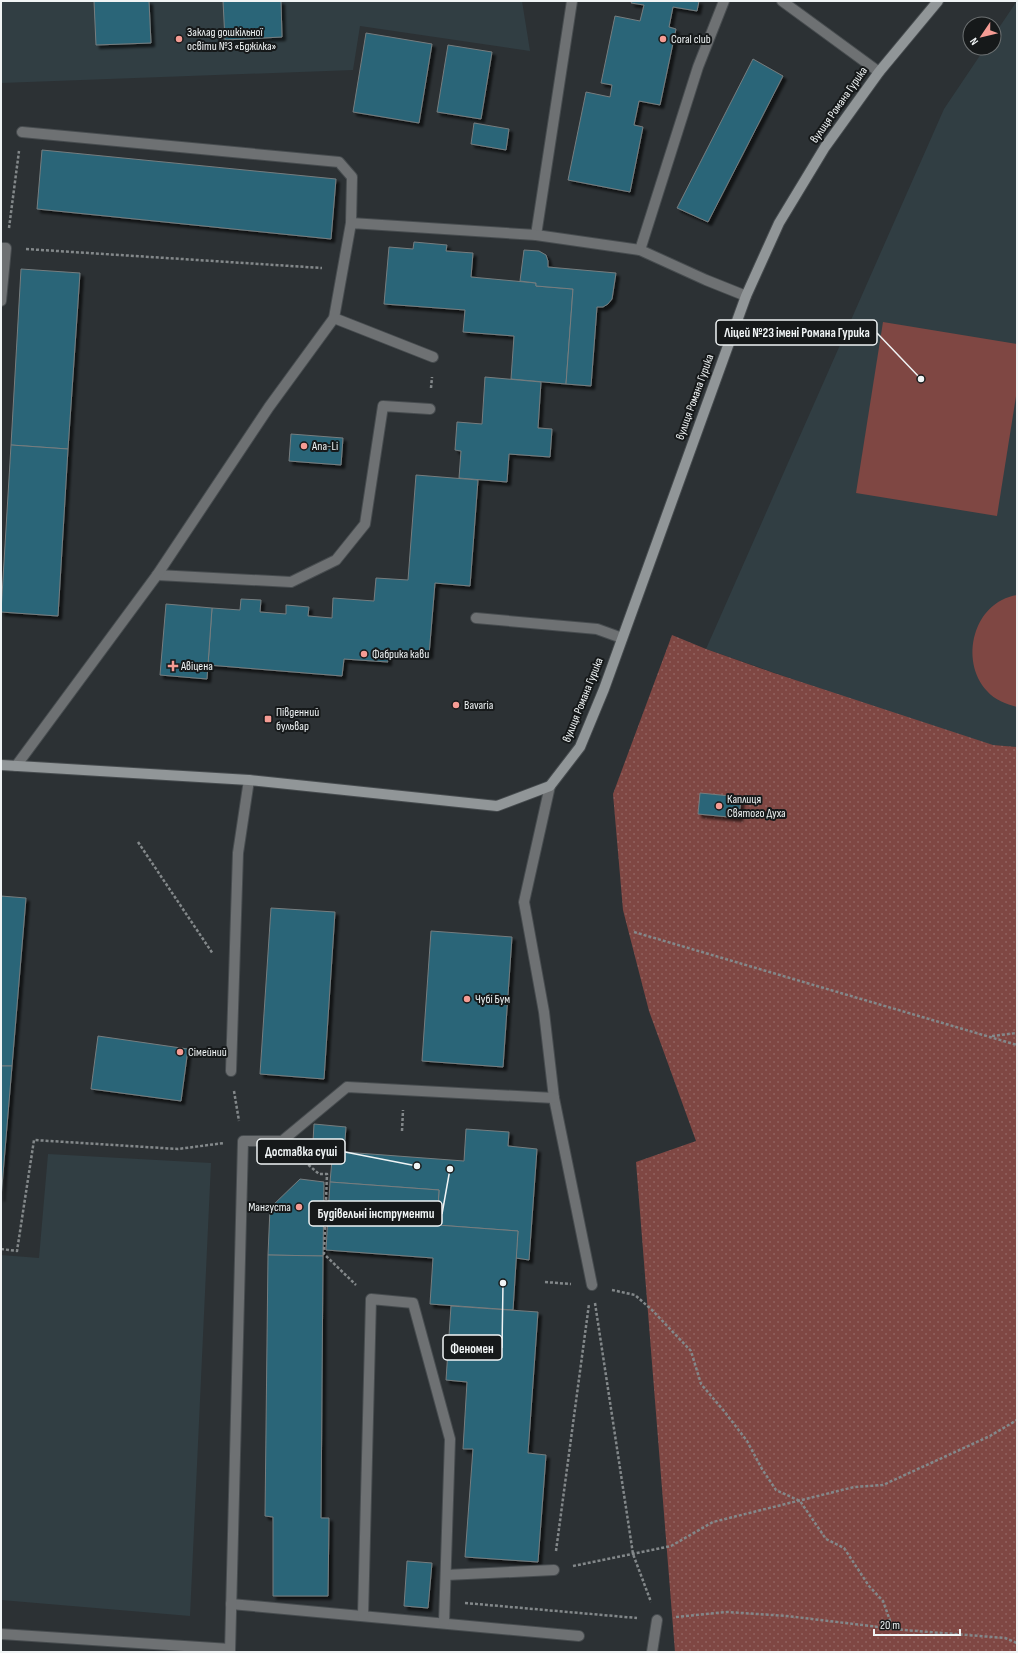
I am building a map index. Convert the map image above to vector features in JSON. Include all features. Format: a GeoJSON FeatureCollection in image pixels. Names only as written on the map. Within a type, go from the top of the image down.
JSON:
{"type":"FeatureCollection","features":[{"type":"Feature","properties":{"kind":"main road","name":"вулиця Романа Гурика"},"geometry":{"type":"LineString","coordinates":[[550,786],[580,747],[622,638],[746,296],[779,223],[825,147],[878,72],[938,1]]}},
{"type":"Feature","properties":{"kind":"main road"},"geometry":{"type":"LineString","coordinates":[[1,765],[249,780],[496,806],[550,786]]}},
{"type":"Feature","properties":{"kind":"lane"},"geometry":{"type":"LineString","coordinates":[[536,235],[572,1]]}},
{"type":"Feature","properties":{"kind":"lane"},"geometry":{"type":"LineString","coordinates":[[640,250],[698,67],[724,1]]}},
{"type":"Feature","properties":{"kind":"lane"},"geometry":{"type":"LineString","coordinates":[[782,1],[878,72]]}},
{"type":"Feature","properties":{"kind":"lane"},"geometry":{"type":"LineString","coordinates":[[16,766],[157,575],[269,407],[334,318],[351,223],[352,177],[339,162],[22,132]]}},
{"type":"Feature","properties":{"kind":"lane"},"geometry":{"type":"LineString","coordinates":[[351,223],[536,235],[640,250],[706,280],[746,296]]}},
{"type":"Feature","properties":{"kind":"lane"},"geometry":{"type":"LineString","coordinates":[[1,301],[3,248]]}},
{"type":"Feature","properties":{"kind":"lane"},"geometry":{"type":"LineString","coordinates":[[334,318],[433,357]]}},
{"type":"Feature","properties":{"kind":"lane"},"geometry":{"type":"LineString","coordinates":[[157,575],[291,582],[336,560],[365,524],[383,406],[430,409]]}},
{"type":"Feature","properties":{"kind":"lane"},"geometry":{"type":"LineString","coordinates":[[476,618],[597,629],[622,638]]}},
{"type":"Feature","properties":{"kind":"lane"},"geometry":{"type":"LineString","coordinates":[[231,1071],[238,854],[249,780]]}},
{"type":"Feature","properties":{"kind":"lane"},"geometry":{"type":"LineString","coordinates":[[550,786],[524,902],[544,1012],[554,1098],[592,1285]]}},
{"type":"Feature","properties":{"kind":"lane"},"geometry":{"type":"LineString","coordinates":[[1,1634],[230,1650],[243,1141],[282,1141],[347,1087],[554,1098]]}},
{"type":"Feature","properties":{"kind":"lane"},"geometry":{"type":"LineString","coordinates":[[363,1616],[372,1300],[413,1303],[450,1439],[444,1623]]}},
{"type":"Feature","properties":{"kind":"lane"},"geometry":{"type":"LineString","coordinates":[[446,1575],[554,1570]]}},
{"type":"Feature","properties":{"kind":"lane"},"geometry":{"type":"LineString","coordinates":[[230,1604],[579,1636]]}},
{"type":"Feature","properties":{"kind":"lane"},"geometry":{"type":"LineString","coordinates":[[652,1652],[657,1620]]}},
{"type":"Feature","properties":{"kind":"path"},"geometry":{"type":"LineString","coordinates":[[8,232],[22,132]]}},
{"type":"Feature","properties":{"kind":"path"},"geometry":{"type":"LineString","coordinates":[[3,248],[343,270]]}},
{"type":"Feature","properties":{"kind":"path"},"geometry":{"type":"LineString","coordinates":[[430,409],[433,357]]}},
{"type":"Feature","properties":{"kind":"path"},"geometry":{"type":"LineString","coordinates":[[138,842],[234,984]]}},
{"type":"Feature","properties":{"kind":"path"},"geometry":{"type":"LineString","coordinates":[[634,932],[1017,1045]]}},
{"type":"Feature","properties":{"kind":"path"},"geometry":{"type":"LineString","coordinates":[[990,1036],[1017,1033]]}},
{"type":"Feature","properties":{"kind":"path"},"geometry":{"type":"LineString","coordinates":[[1,1249],[17,1250],[34,1140],[178,1149],[243,1141],[231,1071]]}},
{"type":"Feature","properties":{"kind":"path"},"geometry":{"type":"LineString","coordinates":[[402,1131],[403,1106]]}},
{"type":"Feature","properties":{"kind":"path"},"geometry":{"type":"LineString","coordinates":[[282,1141],[319,1174],[327,1174],[324,1254],[372,1300]]}},
{"type":"Feature","properties":{"kind":"path"},"geometry":{"type":"LineString","coordinates":[[545,1282],[592,1285],[635,1295],[652,1310],[691,1351],[701,1384],[747,1441],[762,1469],[776,1490],[800,1501],[826,1539],[844,1548],[869,1586],[883,1601],[894,1629]]}},
{"type":"Feature","properties":{"kind":"path"},"geometry":{"type":"LineString","coordinates":[[592,1285],[633,1554],[657,1620]]}},
{"type":"Feature","properties":{"kind":"path"},"geometry":{"type":"LineString","coordinates":[[592,1285],[554,1570],[671,1546],[713,1522],[854,1488],[882,1485],[990,1436],[1017,1420]]}},
{"type":"Feature","properties":{"kind":"path"},"geometry":{"type":"LineString","coordinates":[[444,1601],[657,1620],[726,1612],[787,1616],[894,1629],[1005,1638],[1017,1643]]}},
{"type":"Feature","properties":{"kind":"shaded area","name":"Заклад дошкільної освіти №3 «Бджілка»"},"geometry":{"type":"Polygon","coordinates":[[[1,1],[522,1],[530,51],[360,26],[353,70],[1,83],[1,1]]]}},
{"type":"Feature","properties":{"kind":"shaded area"},"geometry":{"type":"Polygon","coordinates":[[[1017,1],[1017,747],[980,744],[706,649],[944,109],[980,56],[1002,56],[1002,23],[1017,1]]]}},
{"type":"Feature","properties":{"kind":"shaded area"},"geometry":{"type":"Polygon","coordinates":[[[883,322],[1017,344],[1017,390],[997,516],[856,493],[883,322]]]}},
{"type":"Feature","properties":{"kind":"shaded area"},"geometry":{"type":"Polygon","coordinates":[[[1017,595],[1017,707],[1001,701],[987,691],[978,679],[974,664],[973,649],[975,634],[981,621],[990,609],[1002,600],[1017,595]]]}},
{"type":"Feature","properties":{"kind":"shaded area"},"geometry":{"type":"Polygon","coordinates":[[[672,635],[706,649],[774,673],[993,745],[1017,747],[1017,1652],[675,1652],[636,1162],[696,1141],[649,1011],[623,910],[613,794],[672,635]]]}},
{"type":"Feature","properties":{"kind":"shaded area"},"geometry":{"type":"Polygon","coordinates":[[[48,1154],[211,1163],[190,1616],[1,1600],[1,1255],[39,1258],[48,1154]]]}},
{"type":"Feature","properties":{"kind":"building"},"geometry":{"type":"Polygon","coordinates":[[[94,1],[149,1],[151,43],[96,45],[94,1]]]}},
{"type":"Feature","properties":{"kind":"building"},"geometry":{"type":"Polygon","coordinates":[[[223,1],[281,1],[282,37],[225,40],[223,1]]]}},
{"type":"Feature","properties":{"kind":"building"},"geometry":{"type":"Polygon","coordinates":[[[632,1],[699,1],[697,11],[673,7],[669,27],[676,29],[660,105],[639,101],[634,125],[643,127],[630,192],[568,180],[586,92],[610,97],[612,85],[601,83],[615,16],[640,21],[644,5],[631,3],[632,1]]]}},
{"type":"Feature","properties":{"kind":"building"},"geometry":{"type":"Polygon","coordinates":[[[366,33],[432,44],[419,123],[353,112],[366,33]]]}},
{"type":"Feature","properties":{"kind":"building"},"geometry":{"type":"Polygon","coordinates":[[[448,45],[492,52],[481,119],[437,112],[448,45]]]}},
{"type":"Feature","properties":{"kind":"building"},"geometry":{"type":"Polygon","coordinates":[[[753,59],[783,76],[708,222],[677,208],[753,59]]]}},
{"type":"Feature","properties":{"kind":"building"},"geometry":{"type":"Polygon","coordinates":[[[474,123],[509,129],[506,150],[471,144],[474,123]]]}},
{"type":"Feature","properties":{"kind":"building"},"geometry":{"type":"Polygon","coordinates":[[[42,150],[336,179],[331,239],[37,209],[42,150]]]}},
{"type":"Feature","properties":{"kind":"building"},"geometry":{"type":"Polygon","coordinates":[[[414,242],[447,245],[446,251],[473,253],[471,277],[536,283],[536,286],[573,289],[566,384],[511,379],[514,336],[463,332],[465,310],[384,304],[389,247],[413,249],[414,242]]]}},
{"type":"Feature","properties":{"kind":"building"},"geometry":{"type":"Polygon","coordinates":[[[524,250],[539,251],[546,255],[548,267],[616,273],[612,299],[603,307],[597,307],[591,386],[566,384],[573,289],[536,286],[536,283],[520,281],[524,250]]]}},
{"type":"Feature","properties":{"kind":"building"},"geometry":{"type":"Polygon","coordinates":[[[21,269],[80,273],[68,449],[11,445],[21,269]]]}},
{"type":"Feature","properties":{"kind":"building"},"geometry":{"type":"Polygon","coordinates":[[[485,377],[541,382],[538,428],[552,429],[550,457],[509,454],[507,482],[459,478],[461,451],[455,450],[457,422],[482,424],[485,377]]]}},
{"type":"Feature","properties":{"kind":"building"},"geometry":{"type":"Polygon","coordinates":[[[291,434],[343,438],[341,465],[289,461],[291,434]]]}},
{"type":"Feature","properties":{"kind":"building"},"geometry":{"type":"Polygon","coordinates":[[[11,445],[68,449],[58,616],[1,612],[11,445]]]}},
{"type":"Feature","properties":{"kind":"building"},"geometry":{"type":"Polygon","coordinates":[[[416,475],[478,480],[470,586],[435,583],[429,655],[388,652],[388,662],[344,659],[342,676],[208,665],[212,608],[240,610],[241,599],[261,600],[260,612],[286,614],[286,605],[309,607],[308,616],[332,618],[333,598],[374,601],[376,578],[408,580],[416,475]]]}},
{"type":"Feature","properties":{"kind":"building"},"geometry":{"type":"Polygon","coordinates":[[[166,604],[212,608],[207,679],[160,675],[166,604]]]}},
{"type":"Feature","properties":{"kind":"building","name":"Каплиця Святого Духа"},"geometry":{"type":"Polygon","coordinates":[[[700,793],[741,797],[739,818],[698,814],[700,793]]]}},
{"type":"Feature","properties":{"kind":"building"},"geometry":{"type":"Polygon","coordinates":[[[1,896],[26,898],[12,1066],[1,1066],[1,896]]]}},
{"type":"Feature","properties":{"kind":"building"},"geometry":{"type":"Polygon","coordinates":[[[271,908],[335,912],[324,1079],[260,1074],[271,908]]]}},
{"type":"Feature","properties":{"kind":"building","name":"Чубі Бум"},"geometry":{"type":"Polygon","coordinates":[[[431,931],[512,937],[503,1067],[422,1061],[431,931]]]}},
{"type":"Feature","properties":{"kind":"building"},"geometry":{"type":"Polygon","coordinates":[[[98,1036],[188,1049],[181,1101],[91,1089],[98,1036]]]}},
{"type":"Feature","properties":{"kind":"building"},"geometry":{"type":"Polygon","coordinates":[[[1,1066],[12,1066],[1,1198],[1,1066]]]}},
{"type":"Feature","properties":{"kind":"building"},"geometry":{"type":"Polygon","coordinates":[[[314,1124],[346,1127],[344,1152],[464,1161],[466,1129],[509,1132],[508,1146],[537,1149],[529,1260],[516,1258],[518,1231],[437,1225],[439,1190],[330,1182],[332,1160],[312,1159],[314,1124]]]}},
{"type":"Feature","properties":{"kind":"building"},"geometry":{"type":"Polygon","coordinates":[[[300,1179],[324,1182],[323,1256],[268,1255],[270,1208],[300,1179]]]}},
{"type":"Feature","properties":{"kind":"building"},"geometry":{"type":"Polygon","coordinates":[[[330,1182],[439,1190],[437,1225],[518,1231],[513,1310],[430,1304],[433,1258],[326,1250],[330,1182]]]}},
{"type":"Feature","properties":{"kind":"building"},"geometry":{"type":"Polygon","coordinates":[[[268,1255],[323,1256],[321,1518],[329,1518],[328,1596],[273,1596],[273,1517],[265,1516],[268,1255]]]}},
{"type":"Feature","properties":{"kind":"building"},"geometry":{"type":"Polygon","coordinates":[[[451,1306],[538,1312],[528,1453],[546,1455],[538,1562],[465,1557],[473,1449],[463,1449],[467,1382],[446,1380],[451,1306]]]}},
{"type":"Feature","properties":{"kind":"building"},"geometry":{"type":"Polygon","coordinates":[[[407,1561],[432,1563],[428,1608],[404,1606],[407,1561]]]}},
{"type":"Feature","properties":{"kind":"place","name":"Заклад дошкільної освіти №3 «Бджілка»"},"geometry":{"type":"Point","coordinates":[179,39]}},
{"type":"Feature","properties":{"kind":"place","name":"Coral club"},"geometry":{"type":"Point","coordinates":[663,39]}},
{"type":"Feature","properties":{"kind":"place","name":"Ліцей №23 імені Романа Гурика"},"geometry":{"type":"Point","coordinates":[921,379]}},
{"type":"Feature","properties":{"kind":"place","name":"Ana-Li"},"geometry":{"type":"Point","coordinates":[304,446]}},
{"type":"Feature","properties":{"kind":"place","name":"Фабрика кави"},"geometry":{"type":"Point","coordinates":[364,654]}},
{"type":"Feature","properties":{"kind":"place","name":"Авіцена"},"geometry":{"type":"Point","coordinates":[173,666]}},
{"type":"Feature","properties":{"kind":"place","name":"Bavaria"},"geometry":{"type":"Point","coordinates":[456,705]}},
{"type":"Feature","properties":{"kind":"place","name":"Південний бульвар"},"geometry":{"type":"Point","coordinates":[268,719]}},
{"type":"Feature","properties":{"kind":"place","name":"Каплиця Святого Духа"},"geometry":{"type":"Point","coordinates":[719,806]}},
{"type":"Feature","properties":{"kind":"place","name":"Чубі Бум"},"geometry":{"type":"Point","coordinates":[467,999]}},
{"type":"Feature","properties":{"kind":"place","name":"Сімейний"},"geometry":{"type":"Point","coordinates":[180,1052]}},
{"type":"Feature","properties":{"kind":"place","name":"Доставка суші"},"geometry":{"type":"Point","coordinates":[417,1166]}},
{"type":"Feature","properties":{"kind":"place","name":"Будівельні інструменти"},"geometry":{"type":"Point","coordinates":[450,1169]}},
{"type":"Feature","properties":{"kind":"place","name":"Мангуста"},"geometry":{"type":"Point","coordinates":[299,1207]}},
{"type":"Feature","properties":{"kind":"place","name":"Феномен"},"geometry":{"type":"Point","coordinates":[503,1283]}}]}
